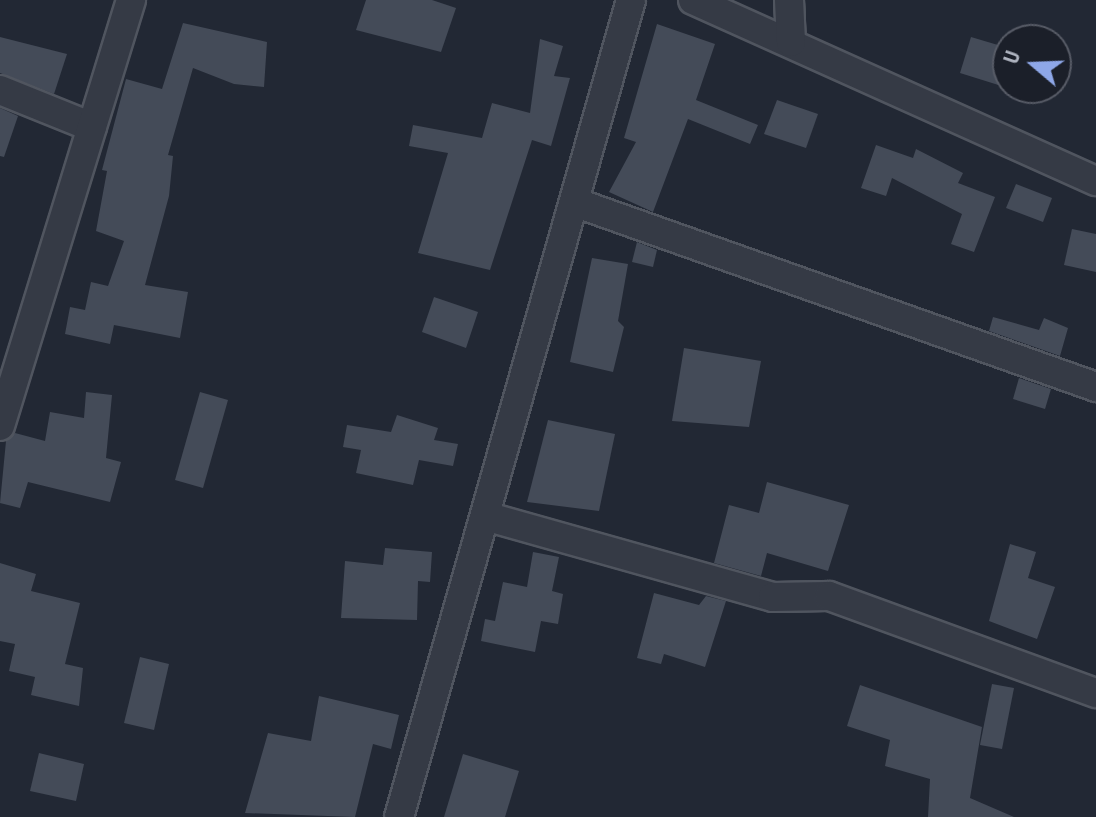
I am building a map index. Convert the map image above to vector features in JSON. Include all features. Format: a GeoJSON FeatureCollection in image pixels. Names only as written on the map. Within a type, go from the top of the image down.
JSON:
{"type":"FeatureCollection","features":[{"type":"Feature","properties":{"kind":"street"},"geometry":{"type":"LineString","coordinates":[[0,424],[131,0]]}},
{"type":"Feature","properties":{"kind":"street"},"geometry":{"type":"LineString","coordinates":[[399,817],[631,0]]}},
{"type":"Feature","properties":{"kind":"street"},"geometry":{"type":"LineString","coordinates":[[693,0],[1096,181]]}},
{"type":"Feature","properties":{"kind":"street"},"geometry":{"type":"LineString","coordinates":[[789,0],[791,42]]}},
{"type":"Feature","properties":{"kind":"street"},"geometry":{"type":"LineString","coordinates":[[0,90],[92,127]]}},
{"type":"Feature","properties":{"kind":"street"},"geometry":{"type":"LineString","coordinates":[[574,202],[1096,387]]}},
{"type":"Feature","properties":{"kind":"street"},"geometry":{"type":"LineString","coordinates":[[485,516],[773,597],[829,596],[1096,693]]}},
{"type":"Feature","properties":{"kind":"building"},"geometry":{"type":"Polygon","coordinates":[[[366,0],[432,0],[456,8],[441,52],[356,30],[366,0]]]}},
{"type":"Feature","properties":{"kind":"building"},"geometry":{"type":"Polygon","coordinates":[[[183,23],[267,42],[264,87],[234,84],[193,68],[168,155],[173,156],[169,196],[145,285],[188,292],[180,338],[114,325],[110,344],[65,334],[70,307],[85,310],[91,282],[108,286],[124,241],[96,231],[107,171],[102,170],[126,79],[162,89],[183,23]]]}},
{"type":"Feature","properties":{"kind":"building"},"geometry":{"type":"Polygon","coordinates":[[[657,24],[715,44],[696,100],[758,125],[750,144],[688,119],[653,212],[609,192],[636,142],[624,138],[657,24]]]}},
{"type":"Feature","properties":{"kind":"building"},"geometry":{"type":"Polygon","coordinates":[[[0,37],[67,54],[54,94],[0,73],[0,37]]]}},
{"type":"Feature","properties":{"kind":"building"},"geometry":{"type":"Polygon","coordinates":[[[971,37],[992,43],[992,83],[960,73],[971,37]]]}},
{"type":"Feature","properties":{"kind":"building"},"geometry":{"type":"Polygon","coordinates":[[[540,39],[563,46],[554,76],[570,78],[551,146],[532,140],[490,270],[418,253],[448,153],[409,146],[413,125],[482,138],[492,103],[530,113],[540,39]]]}},
{"type":"Feature","properties":{"kind":"building"},"geometry":{"type":"Polygon","coordinates":[[[777,100],[818,114],[806,148],[764,134],[777,100]]]}},
{"type":"Feature","properties":{"kind":"building"},"geometry":{"type":"Polygon","coordinates":[[[0,108],[18,116],[4,157],[0,156],[0,108]]]}},
{"type":"Feature","properties":{"kind":"building"},"geometry":{"type":"Polygon","coordinates":[[[876,145],[913,158],[916,149],[963,173],[958,183],[995,197],[974,252],[951,244],[962,214],[892,178],[886,196],[861,188],[876,145]]]}},
{"type":"Feature","properties":{"kind":"building"},"geometry":{"type":"Polygon","coordinates":[[[1016,184],[1052,198],[1043,222],[1006,208],[1016,184]]]}},
{"type":"Feature","properties":{"kind":"building"},"geometry":{"type":"Polygon","coordinates":[[[1072,229],[1096,234],[1096,272],[1064,265],[1072,229]]]}},
{"type":"Feature","properties":{"kind":"building"},"geometry":{"type":"Polygon","coordinates":[[[637,242],[657,250],[653,267],[632,262],[637,242]]]}},
{"type":"Feature","properties":{"kind":"building"},"geometry":{"type":"Polygon","coordinates":[[[592,258],[628,264],[618,321],[624,327],[613,372],[570,362],[592,258]]]}},
{"type":"Feature","properties":{"kind":"building"},"geometry":{"type":"Polygon","coordinates":[[[434,297],[478,312],[466,348],[422,332],[434,297]]]}},
{"type":"Feature","properties":{"kind":"building"},"geometry":{"type":"Polygon","coordinates":[[[993,317],[1039,330],[1044,318],[1068,328],[1060,356],[989,331],[993,317]]]}},
{"type":"Feature","properties":{"kind":"building"},"geometry":{"type":"Polygon","coordinates":[[[684,348],[761,361],[749,427],[672,421],[684,348]]]}},
{"type":"Feature","properties":{"kind":"building"},"geometry":{"type":"Polygon","coordinates":[[[1019,378],[1051,389],[1045,409],[1013,399],[1019,378]]]}},
{"type":"Feature","properties":{"kind":"building"},"geometry":{"type":"Polygon","coordinates":[[[86,392],[112,395],[106,458],[121,462],[110,502],[28,482],[20,508],[0,503],[6,441],[15,433],[45,441],[50,412],[84,418],[86,392]]]}},
{"type":"Feature","properties":{"kind":"building"},"geometry":{"type":"Polygon","coordinates":[[[200,392],[228,400],[203,488],[175,480],[200,392]]]}},
{"type":"Feature","properties":{"kind":"building"},"geometry":{"type":"Polygon","coordinates":[[[397,415],[438,428],[434,440],[458,444],[453,466],[419,460],[413,485],[356,473],[361,450],[343,447],[347,425],[391,432],[397,415]]]}},
{"type":"Feature","properties":{"kind":"building"},"geometry":{"type":"Polygon","coordinates":[[[548,420],[615,434],[599,511],[527,502],[548,420]]]}},
{"type":"Feature","properties":{"kind":"building"},"geometry":{"type":"Polygon","coordinates":[[[767,482],[849,505],[828,571],[767,553],[761,576],[714,563],[729,505],[759,513],[767,482]]]}},
{"type":"Feature","properties":{"kind":"building"},"geometry":{"type":"Polygon","coordinates":[[[1010,544],[1036,552],[1028,578],[1055,587],[1037,639],[989,621],[1010,544]]]}},
{"type":"Feature","properties":{"kind":"building"},"geometry":{"type":"Polygon","coordinates":[[[385,548],[432,552],[430,582],[418,581],[417,620],[341,618],[345,561],[383,565],[385,548]]]}},
{"type":"Feature","properties":{"kind":"building"},"geometry":{"type":"Polygon","coordinates":[[[533,552],[559,557],[552,591],[563,594],[558,624],[541,621],[535,652],[481,641],[485,619],[495,621],[503,582],[527,587],[533,552]]]}},
{"type":"Feature","properties":{"kind":"building"},"geometry":{"type":"Polygon","coordinates":[[[0,563],[36,574],[31,591],[80,603],[65,664],[83,668],[79,706],[31,695],[35,677],[9,671],[15,644],[0,641],[0,563]]]}},
{"type":"Feature","properties":{"kind":"building"},"geometry":{"type":"Polygon","coordinates":[[[654,593],[699,605],[706,596],[726,601],[705,667],[664,654],[661,664],[637,658],[654,593]]]}},
{"type":"Feature","properties":{"kind":"building"},"geometry":{"type":"Polygon","coordinates":[[[140,657],[169,664],[154,730],[124,723],[140,657]]]}},
{"type":"Feature","properties":{"kind":"building"},"geometry":{"type":"Polygon","coordinates":[[[992,684],[1014,688],[1002,749],[980,745],[992,684]]]}},
{"type":"Feature","properties":{"kind":"building"},"geometry":{"type":"Polygon","coordinates":[[[860,685],[982,727],[970,798],[1014,817],[928,817],[930,779],[885,766],[890,740],[847,726],[860,685]]]}},
{"type":"Feature","properties":{"kind":"building"},"geometry":{"type":"Polygon","coordinates":[[[319,696],[399,715],[391,749],[373,744],[355,817],[245,813],[268,733],[311,741],[319,696]]]}},
{"type":"Feature","properties":{"kind":"building"},"geometry":{"type":"Polygon","coordinates":[[[39,753],[84,764],[76,801],[30,791],[39,753]]]}},
{"type":"Feature","properties":{"kind":"building"},"geometry":{"type":"Polygon","coordinates":[[[463,754],[519,771],[505,817],[444,817],[463,754]]]}}]}
